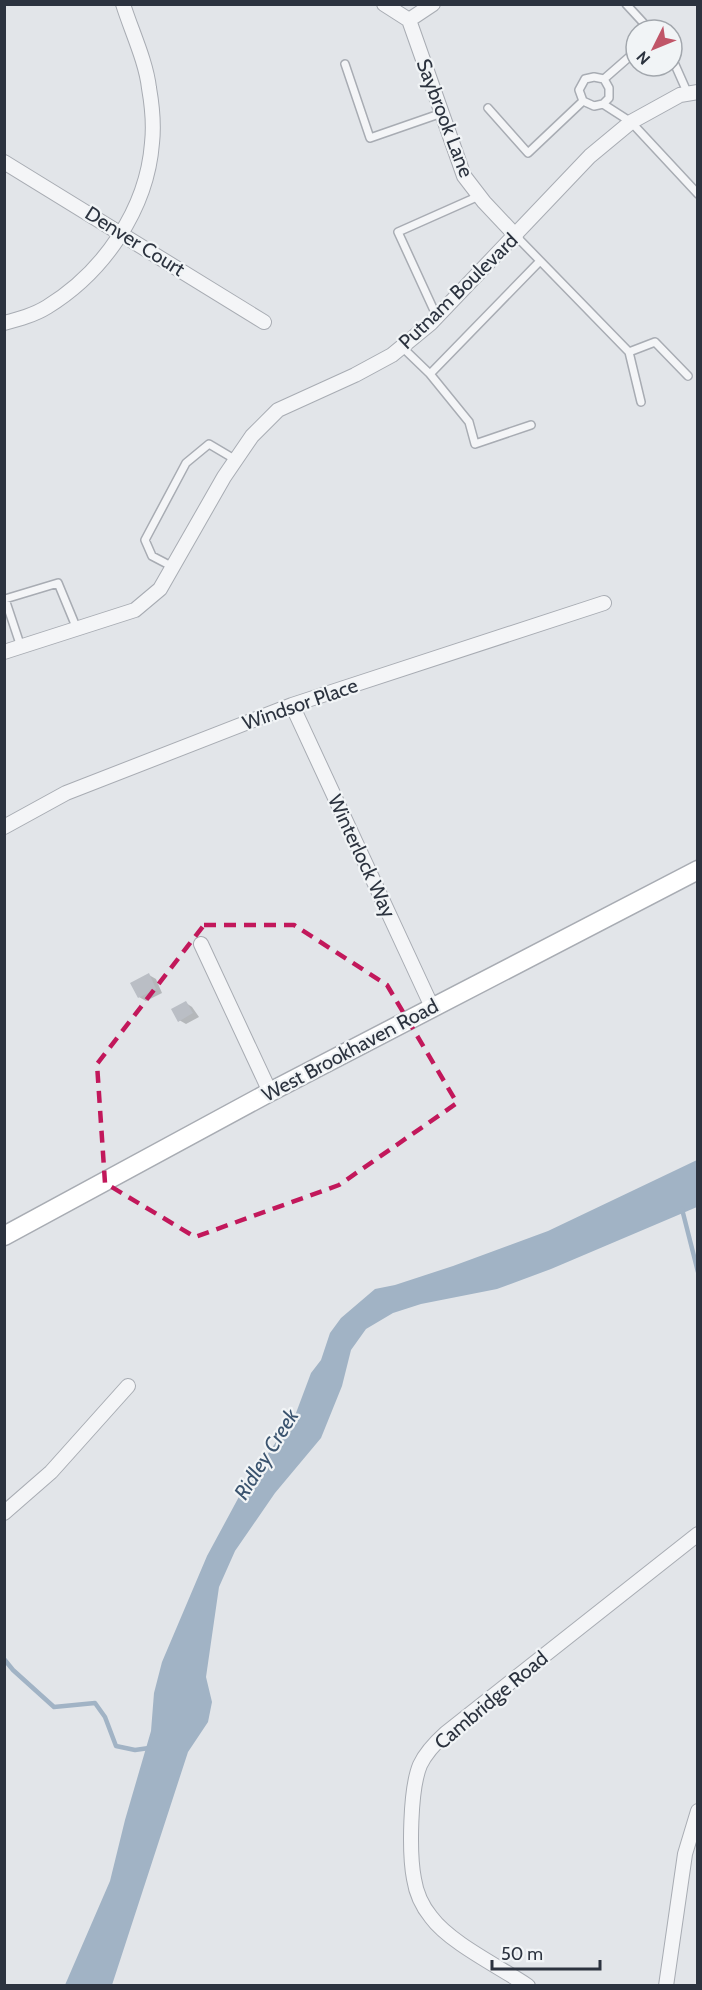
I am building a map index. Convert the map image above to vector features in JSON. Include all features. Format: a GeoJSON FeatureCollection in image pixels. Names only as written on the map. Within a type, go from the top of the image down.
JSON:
{"type":"FeatureCollection","features":[{"type":"Feature","properties":{"kind":"street"},"geometry":{"type":"LineString","coordinates":[[4,323],[46,308],[86,276],[122,233],[142,188],[148,171],[153,141],[149,84],[123,4]]}},
{"type":"Feature","properties":{"kind":"street"},"geometry":{"type":"LineString","coordinates":[[384,4],[409,20],[433,4]]}},
{"type":"Feature","properties":{"kind":"street","name":"Saybrook Lane"},"geometry":{"type":"LineString","coordinates":[[409,20],[464,176],[516,236]]}},
{"type":"Feature","properties":{"kind":"street","name":"Putnam Boulevard"},"geometry":{"type":"LineString","coordinates":[[4,652],[135,610],[160,589],[236,460],[252,436],[278,410],[355,375],[392,355],[437,317],[590,156],[631,122],[680,95],[693,93]]}},
{"type":"Feature","properties":{"kind":"street","name":"Denver Court"},"geometry":{"type":"LineString","coordinates":[[4,162],[264,322]]}},
{"type":"Feature","properties":{"kind":"street","name":"Windsor Place"},"geometry":{"type":"LineString","coordinates":[[4,827],[66,793],[292,705],[604,603]]}},
{"type":"Feature","properties":{"kind":"street","name":"Winterlock Way"},"geometry":{"type":"LineString","coordinates":[[292,705],[432,1007]]}},
{"type":"Feature","properties":{"kind":"street","name":"West Brookhaven Road"},"geometry":{"type":"LineString","coordinates":[[4,1236],[270,1092],[698,870]]}},
{"type":"Feature","properties":{"kind":"street"},"geometry":{"type":"LineString","coordinates":[[201,944],[270,1092]]}},
{"type":"Feature","properties":{"kind":"street"},"geometry":{"type":"LineString","coordinates":[[4,1513],[16,1505],[51,1472],[128,1386]]}},
{"type":"Feature","properties":{"kind":"street","name":"Cambridge Road"},"geometry":{"type":"LineString","coordinates":[[528,1986],[447,1933],[431,1918],[421,1900],[414,1882],[411,1863],[414,1794],[420,1765],[435,1743],[446,1732],[698,1534]]}},
{"type":"Feature","properties":{"kind":"street"},"geometry":{"type":"LineString","coordinates":[[666,1986],[685,1854],[698,1811]]}},
{"type":"Feature","properties":{"kind":"lane"},"geometry":{"type":"LineString","coordinates":[[626,4],[639,18]]}},
{"type":"Feature","properties":{"kind":"lane"},"geometry":{"type":"LineString","coordinates":[[604,79],[624,62]]}},
{"type":"Feature","properties":{"kind":"lane"},"geometry":{"type":"LineString","coordinates":[[345,64],[370,138],[442,113]]}},
{"type":"Feature","properties":{"kind":"lane"},"geometry":{"type":"LineString","coordinates":[[594,77],[604,79],[609,88],[609,98],[603,104],[594,106],[583,101],[579,90],[585,79],[594,77]]}},
{"type":"Feature","properties":{"kind":"lane"},"geometry":{"type":"LineString","coordinates":[[684,78],[693,93]]}},
{"type":"Feature","properties":{"kind":"lane"},"geometry":{"type":"LineString","coordinates":[[488,108],[528,153],[583,101]]}},
{"type":"Feature","properties":{"kind":"lane"},"geometry":{"type":"LineString","coordinates":[[603,104],[631,122],[698,194]]}},
{"type":"Feature","properties":{"kind":"lane"},"geometry":{"type":"LineString","coordinates":[[437,317],[398,232],[479,196]]}},
{"type":"Feature","properties":{"kind":"lane"},"geometry":{"type":"LineString","coordinates":[[516,236],[629,352],[641,402]]}},
{"type":"Feature","properties":{"kind":"lane"},"geometry":{"type":"LineString","coordinates":[[430,374],[540,261]]}},
{"type":"Feature","properties":{"kind":"lane"},"geometry":{"type":"LineString","coordinates":[[629,352],[655,342],[688,376]]}},
{"type":"Feature","properties":{"kind":"lane"},"geometry":{"type":"LineString","coordinates":[[402,346],[430,374],[469,423],[474,444],[531,425]]}},
{"type":"Feature","properties":{"kind":"lane"},"geometry":{"type":"LineString","coordinates":[[173,567],[152,556],[145,540],[186,463],[209,444],[236,460]]}},
{"type":"Feature","properties":{"kind":"lane"},"geometry":{"type":"LineString","coordinates":[[21,647],[5,598],[58,583],[77,629]]}},
{"type":"Feature","properties":{"kind":"highlighted area"},"geometry":{"type":"Polygon","coordinates":[[[204,925],[294,925],[387,985],[457,1103],[339,1185],[195,1237],[105,1183],[97,1064],[204,925]]]}},
{"type":"Feature","properties":{"kind":"water"},"geometry":{"type":"Polygon","coordinates":[[[697,1160],[697,1207],[551,1269],[497,1289],[421,1304],[393,1313],[366,1329],[351,1350],[342,1386],[321,1438],[275,1493],[235,1551],[219,1587],[206,1677],[212,1702],[208,1722],[188,1752],[112,1985],[65,1985],[110,1881],[151,1731],[154,1693],[162,1662],[207,1556],[241,1493],[296,1413],[311,1373],[321,1360],[330,1333],[341,1318],[375,1289],[395,1285],[453,1266],[548,1231],[697,1160]]]}},
{"type":"Feature","properties":{"kind":"building"},"geometry":{"type":"Polygon","coordinates":[[[149,973],[156,989],[138,998],[130,983],[149,973]]]}},
{"type":"Feature","properties":{"kind":"building"},"geometry":{"type":"Polygon","coordinates":[[[186,1001],[193,1013],[178,1022],[171,1009],[186,1001]]]}},
{"type":"Feature","properties":{"kind":"waterway"},"geometry":{"type":"LineString","coordinates":[[682,1209],[698,1272]]}},
{"type":"Feature","properties":{"kind":"waterway"},"geometry":{"type":"LineString","coordinates":[[4,1659],[54,1707],[95,1703],[105,1717],[116,1746],[135,1750],[149,1748]]}},
{"type":"Feature","properties":{"kind":"water label","name":"Ridley Creek"},"geometry":{"type":"Point","coordinates":[266,1454]}}]}
